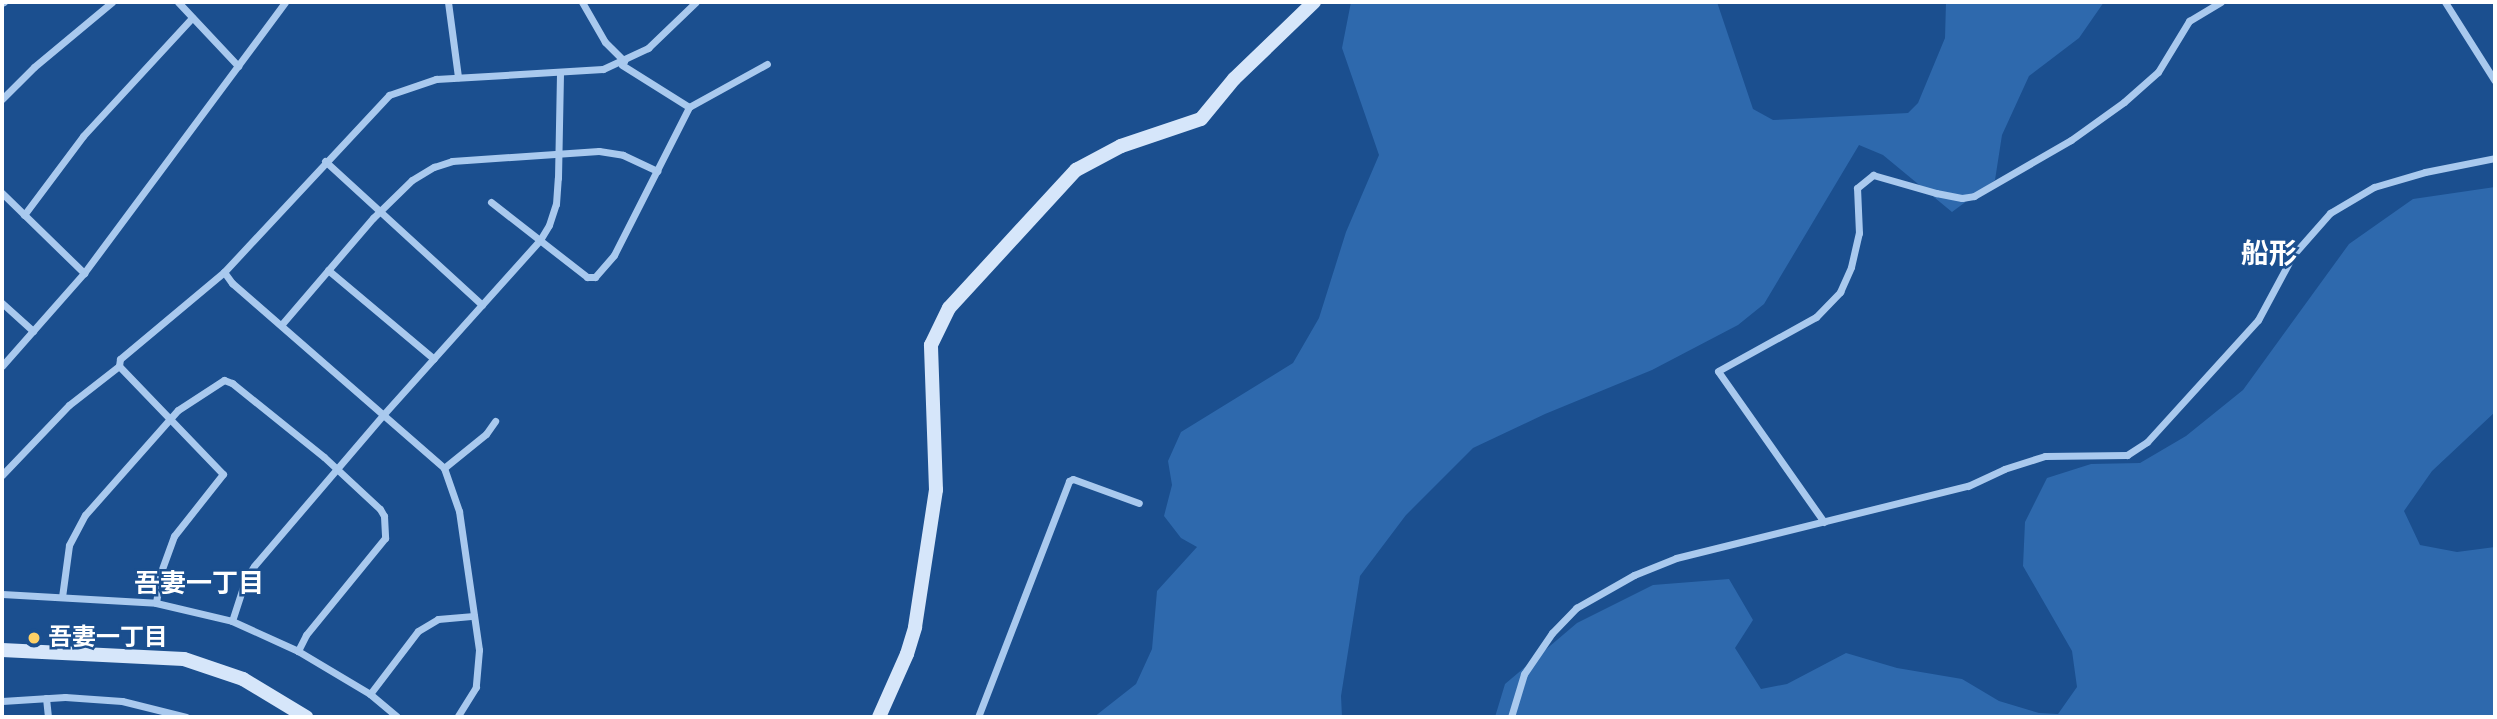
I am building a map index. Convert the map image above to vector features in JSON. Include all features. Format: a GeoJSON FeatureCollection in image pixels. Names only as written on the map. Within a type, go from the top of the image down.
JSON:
{"type":"FeatureCollection","features":[{"type":"Feature","properties":{"kind":"street"},"geometry":{"type":"LineString","coordinates":[[2,99],[111,2]]}},
{"type":"Feature","properties":{"kind":"street"},"geometry":{"type":"LineString","coordinates":[[178,2],[238,66]]}},
{"type":"Feature","properties":{"kind":"street"},"geometry":{"type":"LineString","coordinates":[[441,2],[449,2],[458,77]]}},
{"type":"Feature","properties":{"kind":"street"},"geometry":{"type":"LineString","coordinates":[[582,2],[605,42],[624,61]]}},
{"type":"Feature","properties":{"kind":"street"},"geometry":{"type":"LineString","coordinates":[[2,475],[53,419],[119,366],[120,359],[223,272],[389,95],[419,82],[458,77],[603,69],[624,61],[659,40],[696,2]]}},
{"type":"Feature","properties":{"kind":"street"},"geometry":{"type":"LineString","coordinates":[[879,717],[915,627],[936,489],[931,345],[949,308],[1076,170],[1121,146],[1200,119],[1234,79],[1314,2]]}},
{"type":"Feature","properties":{"kind":"street"},"geometry":{"type":"LineString","coordinates":[[1824,522],[1717,371],[1816,317],[1840,292],[1851,267],[1859,233],[1857,188],[1874,175],[1936,193],[1962,198],[1974,196],[2071,140],[2124,102],[2158,72],[2189,21],[2221,2]]}},
{"type":"Feature","properties":{"kind":"street"},"geometry":{"type":"LineString","coordinates":[[2445,2],[2495,80]]}},
{"type":"Feature","properties":{"kind":"street"},"geometry":{"type":"LineString","coordinates":[[2,366],[84,273],[283,3]]}},
{"type":"Feature","properties":{"kind":"street"},"geometry":{"type":"LineString","coordinates":[[24,215],[83,136],[192,18]]}},
{"type":"Feature","properties":{"kind":"street"},"geometry":{"type":"LineString","coordinates":[[624,61],[622,65],[626,68],[689,107]]}},
{"type":"Feature","properties":{"kind":"street"},"geometry":{"type":"LineString","coordinates":[[491,202],[587,277],[595,277],[614,255],[689,107],[767,64]]}},
{"type":"Feature","properties":{"kind":"street"},"geometry":{"type":"LineString","coordinates":[[232,621],[246,578],[254,566],[383,415],[540,240],[556,204],[560,72]]}},
{"type":"Feature","properties":{"kind":"street"},"geometry":{"type":"LineString","coordinates":[[282,324],[378,213],[412,180],[443,163],[558,154],[612,153],[658,171]]}},
{"type":"Feature","properties":{"kind":"street"},"geometry":{"type":"LineString","coordinates":[[1511,717],[1524,674],[1552,633],[1576,608],[1634,575],[1676,558],[1968,486],[2045,456],[2127,455],[2147,442],[2258,320],[2293,255],[2330,213],[2374,187],[2425,172],[2495,158]]}},
{"type":"Feature","properties":{"kind":"street"},"geometry":{"type":"LineString","coordinates":[[325,161],[378,213],[482,305]]}},
{"type":"Feature","properties":{"kind":"street"},"geometry":{"type":"LineString","coordinates":[[2,193],[84,273]]}},
{"type":"Feature","properties":{"kind":"street"},"geometry":{"type":"LineString","coordinates":[[328,270],[434,359]]}},
{"type":"Feature","properties":{"kind":"street"},"geometry":{"type":"LineString","coordinates":[[223,272],[232,283],[444,468],[459,511],[474,616],[479,675],[471,698],[457,717]]}},
{"type":"Feature","properties":{"kind":"street"},"geometry":{"type":"LineString","coordinates":[[2,303],[33,331]]}},
{"type":"Feature","properties":{"kind":"street"},"geometry":{"type":"LineString","coordinates":[[119,366],[170,422],[223,474],[174,537],[161,571],[156,603]]}},
{"type":"Feature","properties":{"kind":"street"},"geometry":{"type":"LineString","coordinates":[[62,597],[65,564],[76,529],[85,515],[178,410],[218,382],[232,383],[380,509],[387,533],[377,549],[306,635],[298,651]]}},
{"type":"Feature","properties":{"kind":"street"},"geometry":{"type":"LineString","coordinates":[[444,468],[486,434],[495,421]]}},
{"type":"Feature","properties":{"kind":"street"},"geometry":{"type":"LineString","coordinates":[[978,717],[1069,481],[1073,479],[1139,503]]}},
{"type":"Feature","properties":{"kind":"street"},"geometry":{"type":"LineString","coordinates":[[2,594],[156,603],[232,621],[298,651],[370,694],[397,717]]}},
{"type":"Feature","properties":{"kind":"street"},"geometry":{"type":"LineString","coordinates":[[370,694],[418,631],[438,619],[474,616]]}},
{"type":"Feature","properties":{"kind":"street"},"geometry":{"type":"LineString","coordinates":[[2,650],[184,659],[243,679],[306,717]]}},
{"type":"Feature","properties":{"kind":"street"},"geometry":{"type":"LineString","coordinates":[[46,698],[48,717]]}},
{"type":"Feature","properties":{"kind":"street"},"geometry":{"type":"LineString","coordinates":[[2,701],[46,698],[122,702],[186,717]]}},
{"type":"Feature","properties":{"kind":"shaded area"},"geometry":{"type":"Polygon","coordinates":[[[1351,2],[1717,2],[1753,109],[1773,120],[1908,113],[1918,103],[1945,38],[1946,2],[2104,2],[2079,38],[2029,76],[2002,135],[1995,180],[1952,212],[1883,155],[1859,145],[1764,304],[1738,325],[1652,370],[1545,414],[1473,448],[1406,515],[1360,576],[1341,696],[1342,717],[1094,717],[1136,684],[1152,649],[1157,591],[1197,547],[1181,538],[1164,516],[1172,485],[1168,461],[1181,432],[1293,363],[1319,318],[1346,232],[1379,155],[1342,48],[1351,2]]]}},
{"type":"Feature","properties":{"kind":"shaded area"},"geometry":{"type":"Polygon","coordinates":[[[2495,187],[2495,412],[2432,471],[2404,511],[2420,545],[2457,552],[2495,547],[2495,717],[1495,717],[1505,684],[1577,623],[1653,585],[1729,579],[1753,620],[1735,648],[1761,689],[1787,684],[1846,653],[1897,668],[1962,679],[1999,701],[2039,713],[2058,714],[2077,687],[2072,651],[2023,566],[2025,522],[2047,478],[2091,464],[2140,463],[2186,436],[2243,390],[2349,244],[2413,199],[2495,187]]]}},
{"type":"Feature","properties":{"kind":"place","name":"吾妻一丁目"},"geometry":{"type":"Point","coordinates":[34,638]}},
{"type":"Feature","properties":{"kind":"district","name":"船形"},"geometry":{"type":"Point","coordinates":[2269,254]}},
{"type":"Feature","properties":{"kind":"district","name":"吾妻一丁目"},"geometry":{"type":"Point","coordinates":[199,584]}}]}
